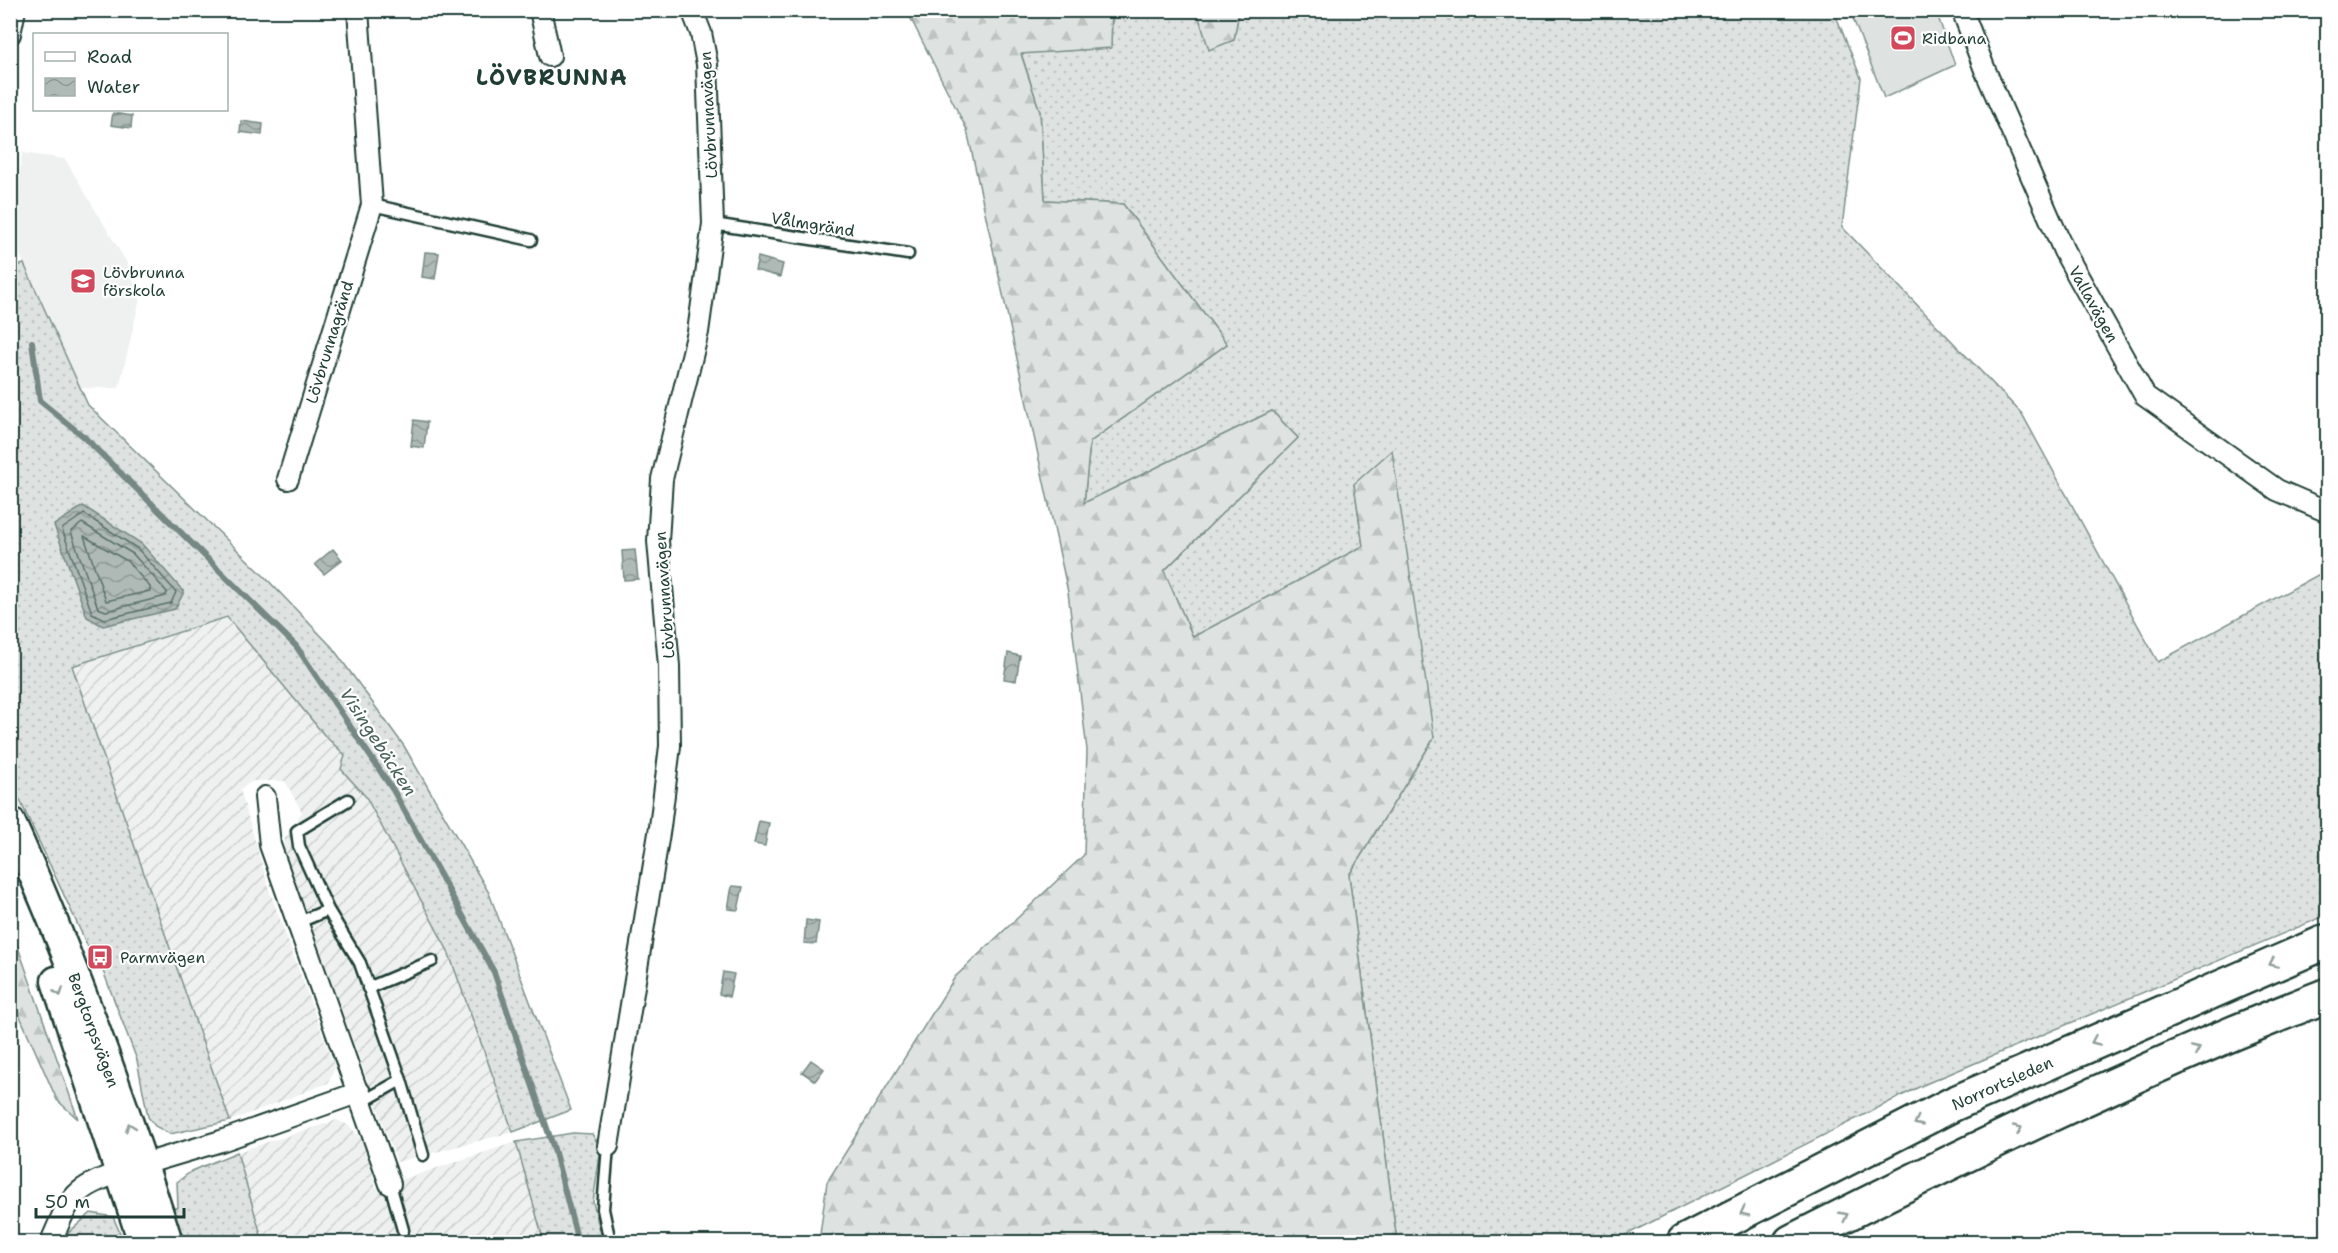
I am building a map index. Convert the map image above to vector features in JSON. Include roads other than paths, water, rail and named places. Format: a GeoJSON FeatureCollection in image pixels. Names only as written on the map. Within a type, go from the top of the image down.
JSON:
{"type":"FeatureCollection","features":[{"type":"Feature","properties":{"kind":"highway","name":"Norrortsleden"},"geometry":{"type":"LineString","coordinates":[[1684,1242],[1953,1104],[2328,941]]}},
{"type":"Feature","properties":{"kind":"highway"},"geometry":{"type":"LineString","coordinates":[[1791,1242],[2022,1128],[2140,1073],[2328,995]]}},
{"type":"Feature","properties":{"kind":"main road","name":"Bergtorpsvägen"},"geometry":{"type":"LineString","coordinates":[[10,821],[44,896],[132,1168],[144,1242]]}},
{"type":"Feature","properties":{"kind":"main road","name":"Bergtorpsvägen"},"geometry":{"type":"LineString","coordinates":[[10,836],[29,902],[132,1168],[168,1242]]}},
{"type":"Feature","properties":{"kind":"street"},"geometry":{"type":"LineString","coordinates":[[10,34],[15,10]]}},
{"type":"Feature","properties":{"kind":"street","name":"Lövbrunnagränd"},"geometry":{"type":"LineString","coordinates":[[288,479],[372,206],[358,10]]}},
{"type":"Feature","properties":{"kind":"street"},"geometry":{"type":"LineString","coordinates":[[540,10],[550,56]]}},
{"type":"Feature","properties":{"kind":"street","name":"Lövbrunnavägen"},"geometry":{"type":"LineString","coordinates":[[608,1146],[660,827],[670,746],[669,666],[658,541],[662,480],[698,332],[713,224],[707,64],[698,22],[692,10]]}},
{"type":"Feature","properties":{"kind":"street","name":"Vallavägen"},"geometry":{"type":"LineString","coordinates":[[1962,10],[1984,70],[2064,251],[2145,396],[2277,490],[2328,512]]}},
{"type":"Feature","properties":{"kind":"street"},"geometry":{"type":"LineString","coordinates":[[265,797],[270,844],[390,1184]]}},
{"type":"Feature","properties":{"kind":"street"},"geometry":{"type":"LineString","coordinates":[[51,1242],[71,1197],[98,1180],[361,1097]]}},
{"type":"Feature","properties":{"kind":"lane"},"geometry":{"type":"LineString","coordinates":[[372,206],[531,240]]}},
{"type":"Feature","properties":{"kind":"lane","name":"Vålmgränd"},"geometry":{"type":"LineString","coordinates":[[713,224],[908,254]]}},
{"type":"Feature","properties":{"kind":"lane"},"geometry":{"type":"LineString","coordinates":[[348,800],[297,831],[299,846],[328,910],[360,963],[401,1080],[423,1155]]}},
{"type":"Feature","properties":{"kind":"lane"},"geometry":{"type":"LineString","coordinates":[[299,922],[328,910]]}},
{"type":"Feature","properties":{"kind":"lane"},"geometry":{"type":"LineString","coordinates":[[368,988],[432,961]]}},
{"type":"Feature","properties":{"kind":"lane"},"geometry":{"type":"LineString","coordinates":[[361,1097],[401,1080]]}},
{"type":"Feature","properties":{"kind":"lane"},"geometry":{"type":"LineString","coordinates":[[608,1146],[603,1209],[610,1242]]}},
{"type":"Feature","properties":{"kind":"lane"},"geometry":{"type":"LineString","coordinates":[[390,1184],[403,1230]]}},
{"type":"Feature","properties":{"kind":"water"},"geometry":{"type":"Polygon","coordinates":[[[113,113],[132,116],[131,128],[111,125],[113,113]]]}},
{"type":"Feature","properties":{"kind":"water"},"geometry":{"type":"Polygon","coordinates":[[[241,121],[263,124],[262,135],[240,132],[241,121]]]}},
{"type":"Feature","properties":{"kind":"water"},"geometry":{"type":"Polygon","coordinates":[[[425,252],[439,253],[435,279],[422,277],[425,252]]]}},
{"type":"Feature","properties":{"kind":"water"},"geometry":{"type":"Polygon","coordinates":[[[758,257],[783,264],[780,277],[755,270],[758,257]]]}},
{"type":"Feature","properties":{"kind":"water"},"geometry":{"type":"Polygon","coordinates":[[[414,420],[427,422],[424,448],[411,446],[414,420]]]}},
{"type":"Feature","properties":{"kind":"water"},"geometry":{"type":"Polygon","coordinates":[[[83,506],[142,544],[184,592],[175,609],[103,626],[87,617],[54,525],[83,506]]]}},
{"type":"Feature","properties":{"kind":"water"},"geometry":{"type":"Polygon","coordinates":[[[333,549],[342,560],[324,574],[315,564],[333,549]]]}},
{"type":"Feature","properties":{"kind":"water"},"geometry":{"type":"Polygon","coordinates":[[[635,550],[638,579],[624,580],[622,551],[635,550]]]}},
{"type":"Feature","properties":{"kind":"water"},"geometry":{"type":"Polygon","coordinates":[[[1008,653],[1020,656],[1016,681],[1004,679],[1008,653]]]}},
{"type":"Feature","properties":{"kind":"water"},"geometry":{"type":"Polygon","coordinates":[[[759,821],[769,823],[765,846],[754,844],[759,821]]]}},
{"type":"Feature","properties":{"kind":"water"},"geometry":{"type":"Polygon","coordinates":[[[732,886],[743,887],[738,910],[728,909],[732,886]]]}},
{"type":"Feature","properties":{"kind":"water"},"geometry":{"type":"Polygon","coordinates":[[[806,920],[819,922],[816,944],[804,943],[806,920]]]}},
{"type":"Feature","properties":{"kind":"water"},"geometry":{"type":"Polygon","coordinates":[[[723,972],[734,974],[729,997],[719,994],[723,972]]]}},
{"type":"Feature","properties":{"kind":"water"},"geometry":{"type":"Polygon","coordinates":[[[811,1060],[824,1069],[815,1081],[802,1072],[811,1060]]]}},
{"type":"Feature","properties":{"kind":"waterway","name":"Visingebäcken"},"geometry":{"type":"LineString","coordinates":[[32,342],[40,401],[83,436],[296,646],[393,790],[494,972],[554,1149],[578,1242]]}},
{"type":"Feature","properties":{"kind":"place","name":"Ridbana"},"geometry":{"type":"Point","coordinates":[1903,38]}},
{"type":"Feature","properties":{"kind":"place","name":"Lövbrunna förskola"},"geometry":{"type":"Point","coordinates":[83,281]}},
{"type":"Feature","properties":{"kind":"place","name":"Parmvägen"},"geometry":{"type":"Point","coordinates":[100,957]}},
{"type":"Feature","properties":{"kind":"district","name":"LÖVBRUNNA"},"geometry":{"type":"Point","coordinates":[552,77]}}]}
